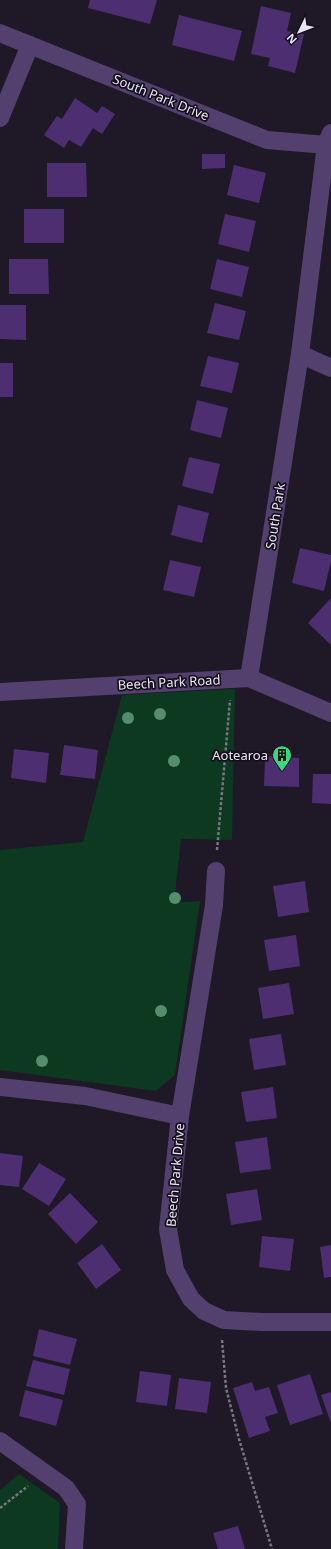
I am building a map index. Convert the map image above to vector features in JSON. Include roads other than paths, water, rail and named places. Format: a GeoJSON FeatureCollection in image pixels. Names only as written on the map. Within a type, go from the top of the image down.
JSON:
{"type":"FeatureCollection","features":[{"type":"Feature","properties":{"kind":"street","name":"South Park Drive"},"geometry":{"type":"LineString","coordinates":[[0,33],[267,140],[328,139]]}},
{"type":"Feature","properties":{"kind":"street"},"geometry":{"type":"LineString","coordinates":[[0,118],[30,45]]}},
{"type":"Feature","properties":{"kind":"street","name":"South Park"},"geometry":{"type":"LineString","coordinates":[[241,678],[300,354],[328,139]]}},
{"type":"Feature","properties":{"kind":"street"},"geometry":{"type":"LineString","coordinates":[[300,354],[331,368]]}},
{"type":"Feature","properties":{"kind":"street","name":"Beech Park Road"},"geometry":{"type":"LineString","coordinates":[[0,692],[241,678],[331,713]]}},
{"type":"Feature","properties":{"kind":"street","name":"Beech Park Drive"},"geometry":{"type":"LineString","coordinates":[[216,871],[214,905],[180,1116],[168,1229],[176,1270],[191,1299],[204,1310],[224,1320],[262,1322],[331,1322]]}},
{"type":"Feature","properties":{"kind":"street","name":"Beech Park Drive"},"geometry":{"type":"LineString","coordinates":[[0,1087],[85,1096],[180,1116]]}},
{"type":"Feature","properties":{"kind":"street"},"geometry":{"type":"LineString","coordinates":[[0,1441],[66,1488],[77,1504],[74,1549]]}},
{"type":"Feature","properties":{"kind":"place","name":"Aotearoa"},"geometry":{"type":"Point","coordinates":[282,772]}}]}
